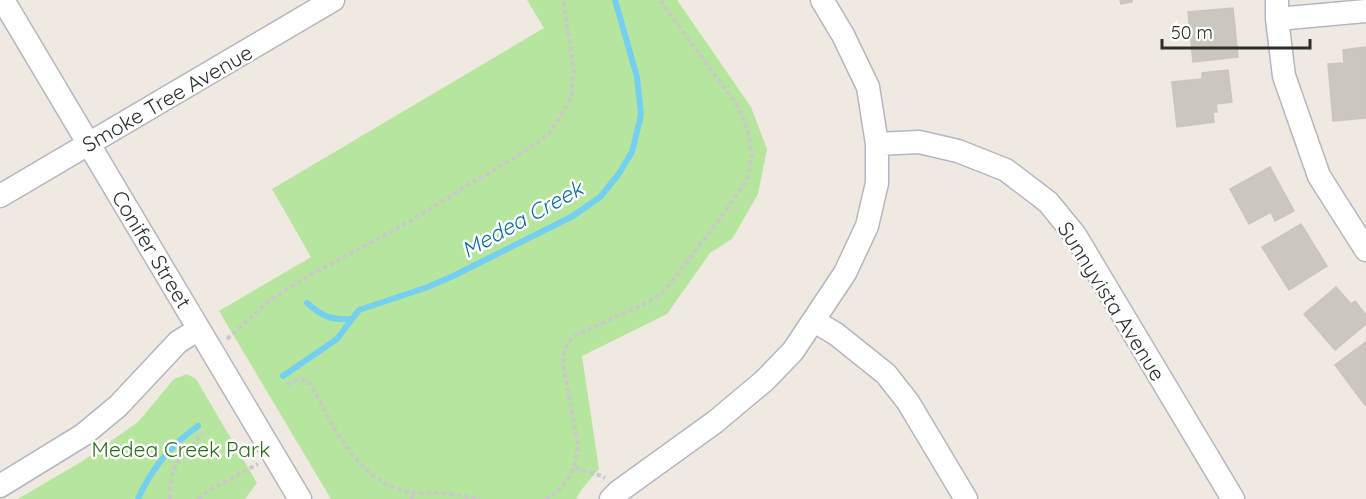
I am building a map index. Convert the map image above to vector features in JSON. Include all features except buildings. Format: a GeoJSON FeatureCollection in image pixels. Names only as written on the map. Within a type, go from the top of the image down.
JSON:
{"type":"FeatureCollection","features":[{"type":"Feature","properties":{"kind":"street","name":"Conifer Street"},"geometry":{"type":"LineString","coordinates":[[3,0],[300,499]]}},
{"type":"Feature","properties":{"kind":"street","name":"Smoke Tree Avenue"},"geometry":{"type":"LineString","coordinates":[[0,196],[333,0]]}},
{"type":"Feature","properties":{"kind":"street"},"geometry":{"type":"LineString","coordinates":[[615,496],[715,422],[765,381],[793,351],[845,273],[867,226],[877,183],[878,144],[868,87],[843,35],[822,0]]}},
{"type":"Feature","properties":{"kind":"street"},"geometry":{"type":"LineString","coordinates":[[1366,11],[1277,10],[1284,76],[1319,176],[1366,250]]}},
{"type":"Feature","properties":{"kind":"street","name":"Sunnyvista Avenue"},"geometry":{"type":"LineString","coordinates":[[878,144],[919,142],[958,151],[1006,170],[1048,202],[1075,235],[1233,499]]}},
{"type":"Feature","properties":{"kind":"street"},"geometry":{"type":"LineString","coordinates":[[814,321],[836,334],[886,374],[908,402],[966,499]]}},
{"type":"Feature","properties":{"kind":"street"},"geometry":{"type":"LineString","coordinates":[[0,486],[83,435],[118,405],[178,342],[205,339]]}},
{"type":"Feature","properties":{"kind":"path"},"geometry":{"type":"LineString","coordinates":[[205,339],[228,338],[270,300],[310,275],[411,221],[468,184],[518,156],[550,133],[571,98],[574,70],[564,0]]}},
{"type":"Feature","properties":{"kind":"path"},"geometry":{"type":"LineString","coordinates":[[545,499],[568,479],[575,468],[578,446],[563,363],[563,352],[568,341],[576,335],[647,303],[665,290],[747,180],[752,155],[747,128],[737,105],[660,0]]}},
{"type":"Feature","properties":{"kind":"path"},"geometry":{"type":"LineString","coordinates":[[287,385],[292,381],[303,380],[310,385],[347,449],[364,468],[390,485],[414,493],[440,493],[480,499]]}},
{"type":"Feature","properties":{"kind":"path"},"geometry":{"type":"LineString","coordinates":[[170,499],[170,478],[174,467],[203,433]]}},
{"type":"Feature","properties":{"kind":"path"},"geometry":{"type":"LineString","coordinates":[[198,499],[274,455]]}},
{"type":"Feature","properties":{"kind":"path"},"geometry":{"type":"LineString","coordinates":[[575,468],[602,476],[615,496]]}},
{"type":"Feature","properties":{"kind":"path"},"geometry":{"type":"LineString","coordinates":[[411,499],[414,493]]}},
{"type":"Feature","properties":{"kind":"green space"},"geometry":{"type":"Polygon","coordinates":[[[527,0],[677,0],[751,107],[767,149],[758,194],[732,239],[710,253],[667,314],[582,356],[599,469],[576,499],[331,499],[219,311],[311,257],[272,189],[544,28],[527,0]]]}},
{"type":"Feature","properties":{"kind":"green space","name":"Medea Creek Park"},"geometry":{"type":"Polygon","coordinates":[[[187,374],[196,379],[257,483],[245,499],[18,499],[81,462],[138,422],[174,379],[187,374]]]}},
{"type":"Feature","properties":{"kind":"waterway","name":"Medea Creek"},"geometry":{"type":"LineString","coordinates":[[283,376],[337,339],[359,310],[451,277],[573,216],[600,197],[618,175],[632,152],[641,115],[637,77],[615,0]]}},
{"type":"Feature","properties":{"kind":"waterway"},"geometry":{"type":"LineString","coordinates":[[307,303],[328,317],[352,319]]}},
{"type":"Feature","properties":{"kind":"waterway","name":"Medea Creek"},"geometry":{"type":"LineString","coordinates":[[138,499],[163,458],[198,426]]}}]}
